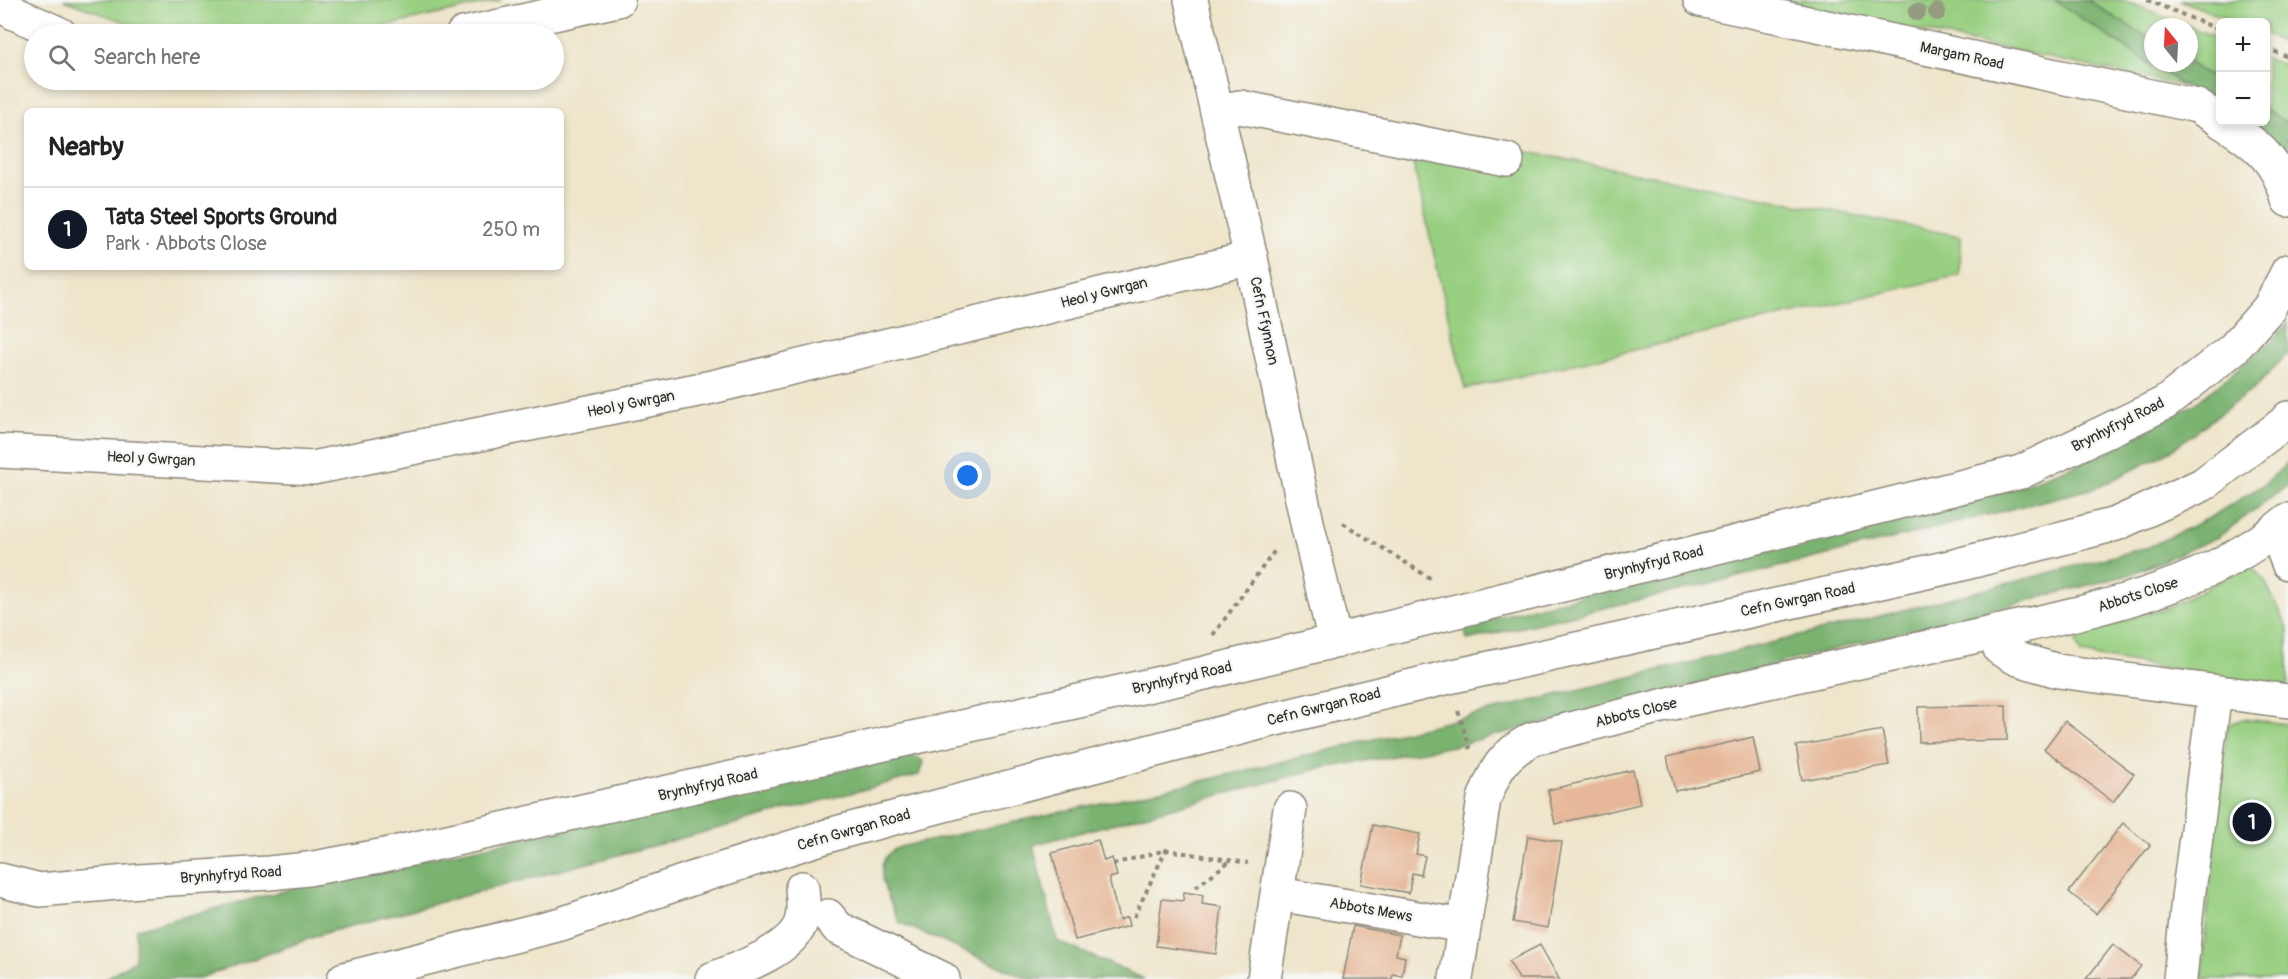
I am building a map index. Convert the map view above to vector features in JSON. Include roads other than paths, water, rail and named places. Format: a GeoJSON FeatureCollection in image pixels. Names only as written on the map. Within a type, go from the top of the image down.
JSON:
{"type":"FeatureCollection","features":[{"type":"Feature","properties":{"kind":"street"},"geometry":{"type":"LineString","coordinates":[[509,24],[618,0]]}},
{"type":"Feature","properties":{"kind":"street","name":"Cefn Ffynnon"},"geometry":{"type":"LineString","coordinates":[[1191,0],[1251,258],[1308,527],[1335,642]]}},
{"type":"Feature","properties":{"kind":"street","name":"Margam Road"},"geometry":{"type":"LineString","coordinates":[[1700,0],[2197,106],[2216,118]]}},
{"type":"Feature","properties":{"kind":"street"},"geometry":{"type":"LineString","coordinates":[[0,4],[38,24]]}},
{"type":"Feature","properties":{"kind":"street"},"geometry":{"type":"LineString","coordinates":[[1217,111],[1240,108],[1507,160]]}},
{"type":"Feature","properties":{"kind":"street","name":"Margam Road"},"geometry":{"type":"LineString","coordinates":[[2230,126],[2245,135],[2276,165],[2288,200]]}},
{"type":"Feature","properties":{"kind":"street","name":"Heol y Gwrgan"},"geometry":{"type":"LineString","coordinates":[[0,451],[313,468],[712,387],[1251,258]]}},
{"type":"Feature","properties":{"kind":"street","name":"Brynhyfryd Road"},"geometry":{"type":"LineString","coordinates":[[0,880],[40,890],[269,873],[340,864],[680,791],[1335,642],[2021,472],[2165,403],[2233,349],[2269,308],[2288,272]]}},
{"type":"Feature","properties":{"kind":"street","name":"Cefn Gwrgan Road"},"geometry":{"type":"LineString","coordinates":[[344,979],[561,924],[694,878],[840,832],[1267,721],[1449,677],[1954,566],[2116,524],[2202,485],[2288,418]]}},
{"type":"Feature","properties":{"kind":"street","name":"Abbots Close"},"geometry":{"type":"LineString","coordinates":[[1456,979],[1484,799],[1495,771],[1514,749],[1523,744],[1546,735],[1682,701],[1996,632],[2145,596],[2236,556],[2279,528],[2280,542],[2288,563]]}},
{"type":"Feature","properties":{"kind":"street"},"geometry":{"type":"LineString","coordinates":[[1996,632],[2000,649],[2018,659],[2058,671],[2288,700]]}},
{"type":"Feature","properties":{"kind":"street"},"geometry":{"type":"LineString","coordinates":[[2180,979],[2215,692]]}},
{"type":"Feature","properties":{"kind":"street"},"geometry":{"type":"LineString","coordinates":[[1264,979],[1290,809]]}},
{"type":"Feature","properties":{"kind":"street","name":"Abbots Mews"},"geometry":{"type":"LineString","coordinates":[[1280,881],[1464,926]]}},
{"type":"Feature","properties":{"kind":"street"},"geometry":{"type":"LineString","coordinates":[[712,979],[769,953],[794,935],[800,926],[803,912],[802,888]]}},
{"type":"Feature","properties":{"kind":"street"},"geometry":{"type":"LineString","coordinates":[[828,916],[838,928],[943,979]]}},
{"type":"Feature","properties":{"kind":"place","name":"Tata Steel Sports Ground"},"geometry":{"type":"Point","coordinates":[2252,822]}}]}
